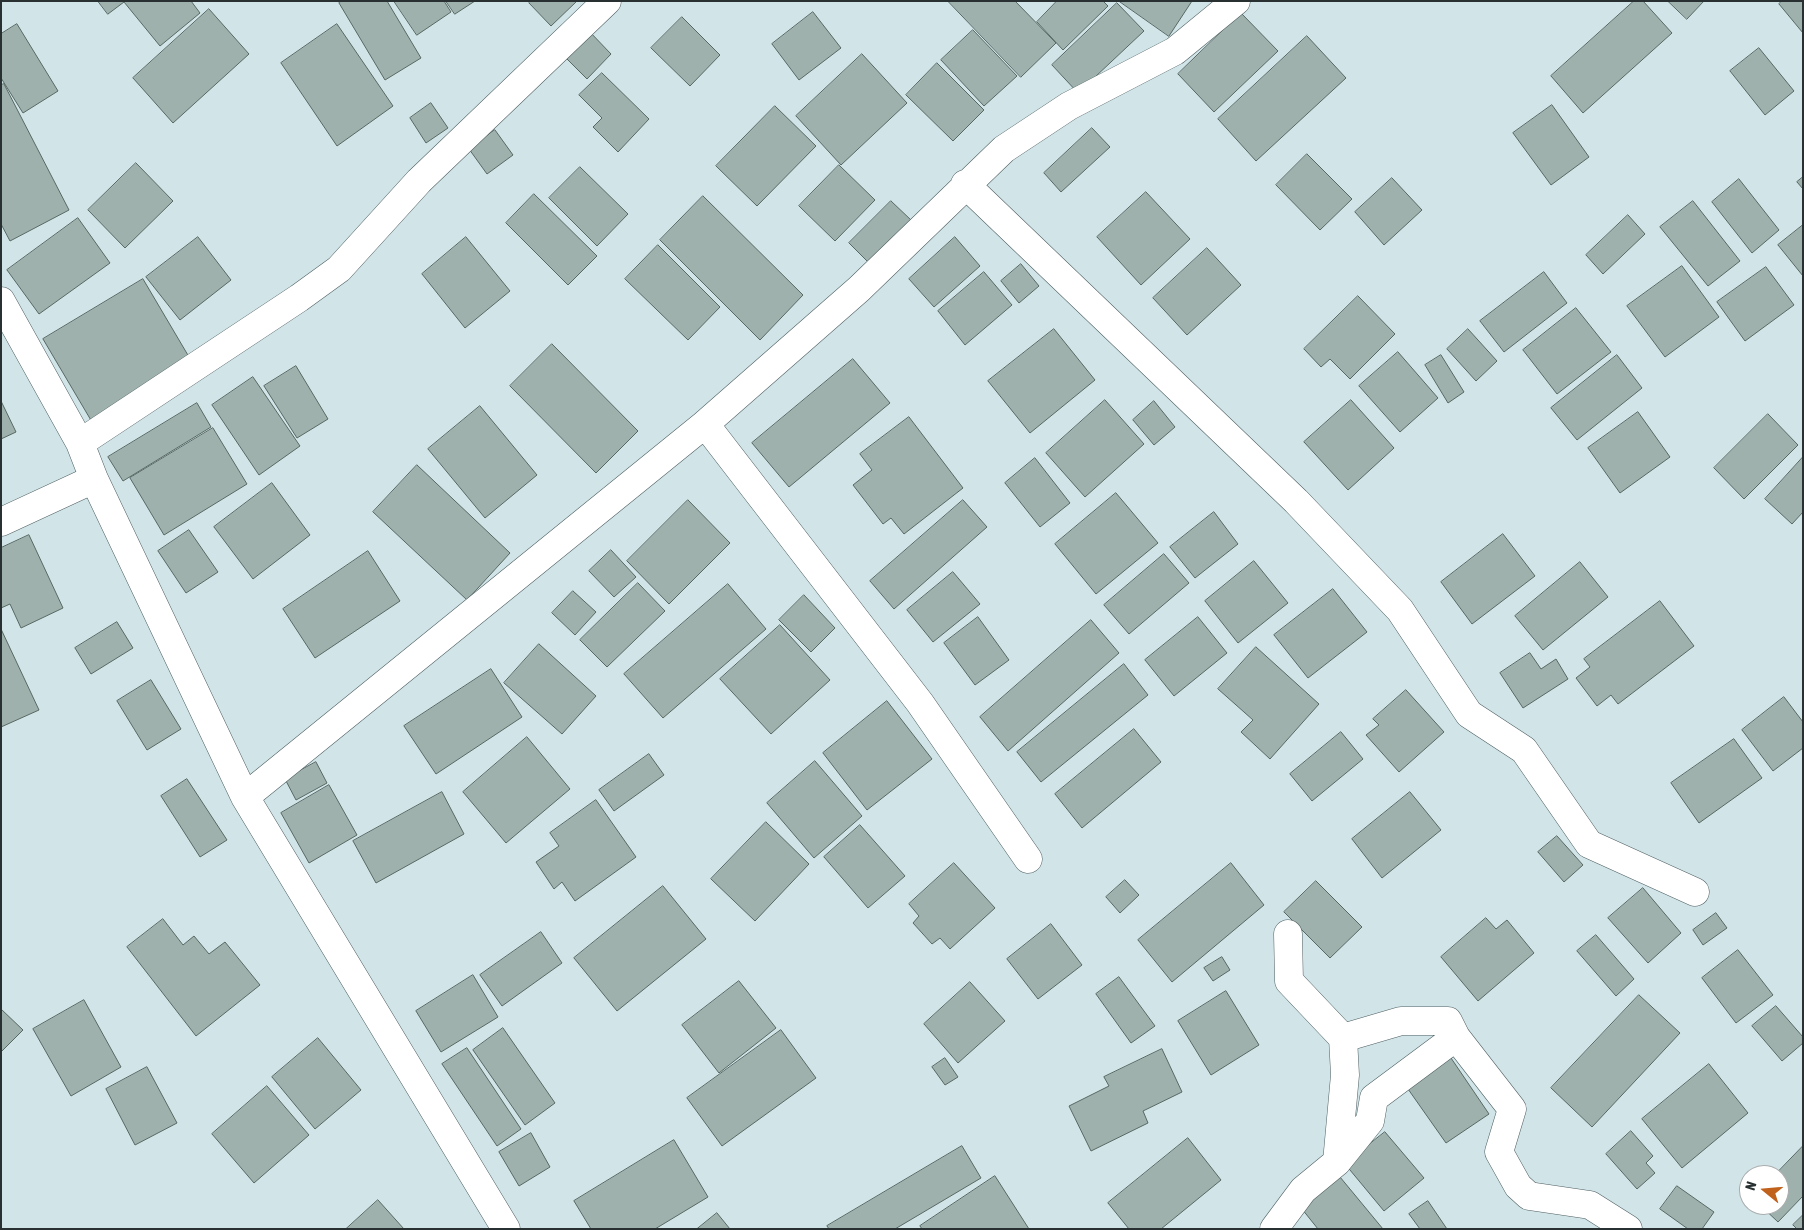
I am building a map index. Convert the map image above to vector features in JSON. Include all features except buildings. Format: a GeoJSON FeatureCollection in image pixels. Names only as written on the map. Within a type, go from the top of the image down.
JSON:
{"type":"FeatureCollection","features":[{"type":"Feature","properties":{"kind":"street"},"geometry":{"type":"LineString","coordinates":[[80,443],[300,298],[339,270],[419,181],[607,1]]}},
{"type":"Feature","properties":{"kind":"street"},"geometry":{"type":"LineString","coordinates":[[245,796],[705,424],[859,289],[965,184],[1004,149],[1069,106],[1175,51],[1236,1]]}},
{"type":"Feature","properties":{"kind":"street"},"geometry":{"type":"LineString","coordinates":[[965,184],[1296,501],[1400,610],[1469,714],[1524,750],[1589,844],[1695,892]]}},
{"type":"Feature","properties":{"kind":"street"},"geometry":{"type":"LineString","coordinates":[[1,300],[80,443],[94,480],[245,796],[506,1229]]}},
{"type":"Feature","properties":{"kind":"street"},"geometry":{"type":"LineString","coordinates":[[705,424],[920,703],[1028,860]]}},
{"type":"Feature","properties":{"kind":"street"},"geometry":{"type":"LineString","coordinates":[[1,522],[94,480]]}},
{"type":"Feature","properties":{"kind":"street"},"geometry":{"type":"LineString","coordinates":[[1288,934],[1289,981],[1343,1038],[1345,1075],[1337,1162]]}},
{"type":"Feature","properties":{"kind":"street"},"geometry":{"type":"LineString","coordinates":[[1343,1038],[1401,1021],[1448,1021],[1456,1037],[1512,1109],[1499,1152],[1518,1186],[1529,1196],[1590,1205],[1628,1229]]}},
{"type":"Feature","properties":{"kind":"street"},"geometry":{"type":"LineString","coordinates":[[1274,1229],[1303,1190],[1337,1162],[1370,1121],[1374,1098],[1456,1037]]}}]}
